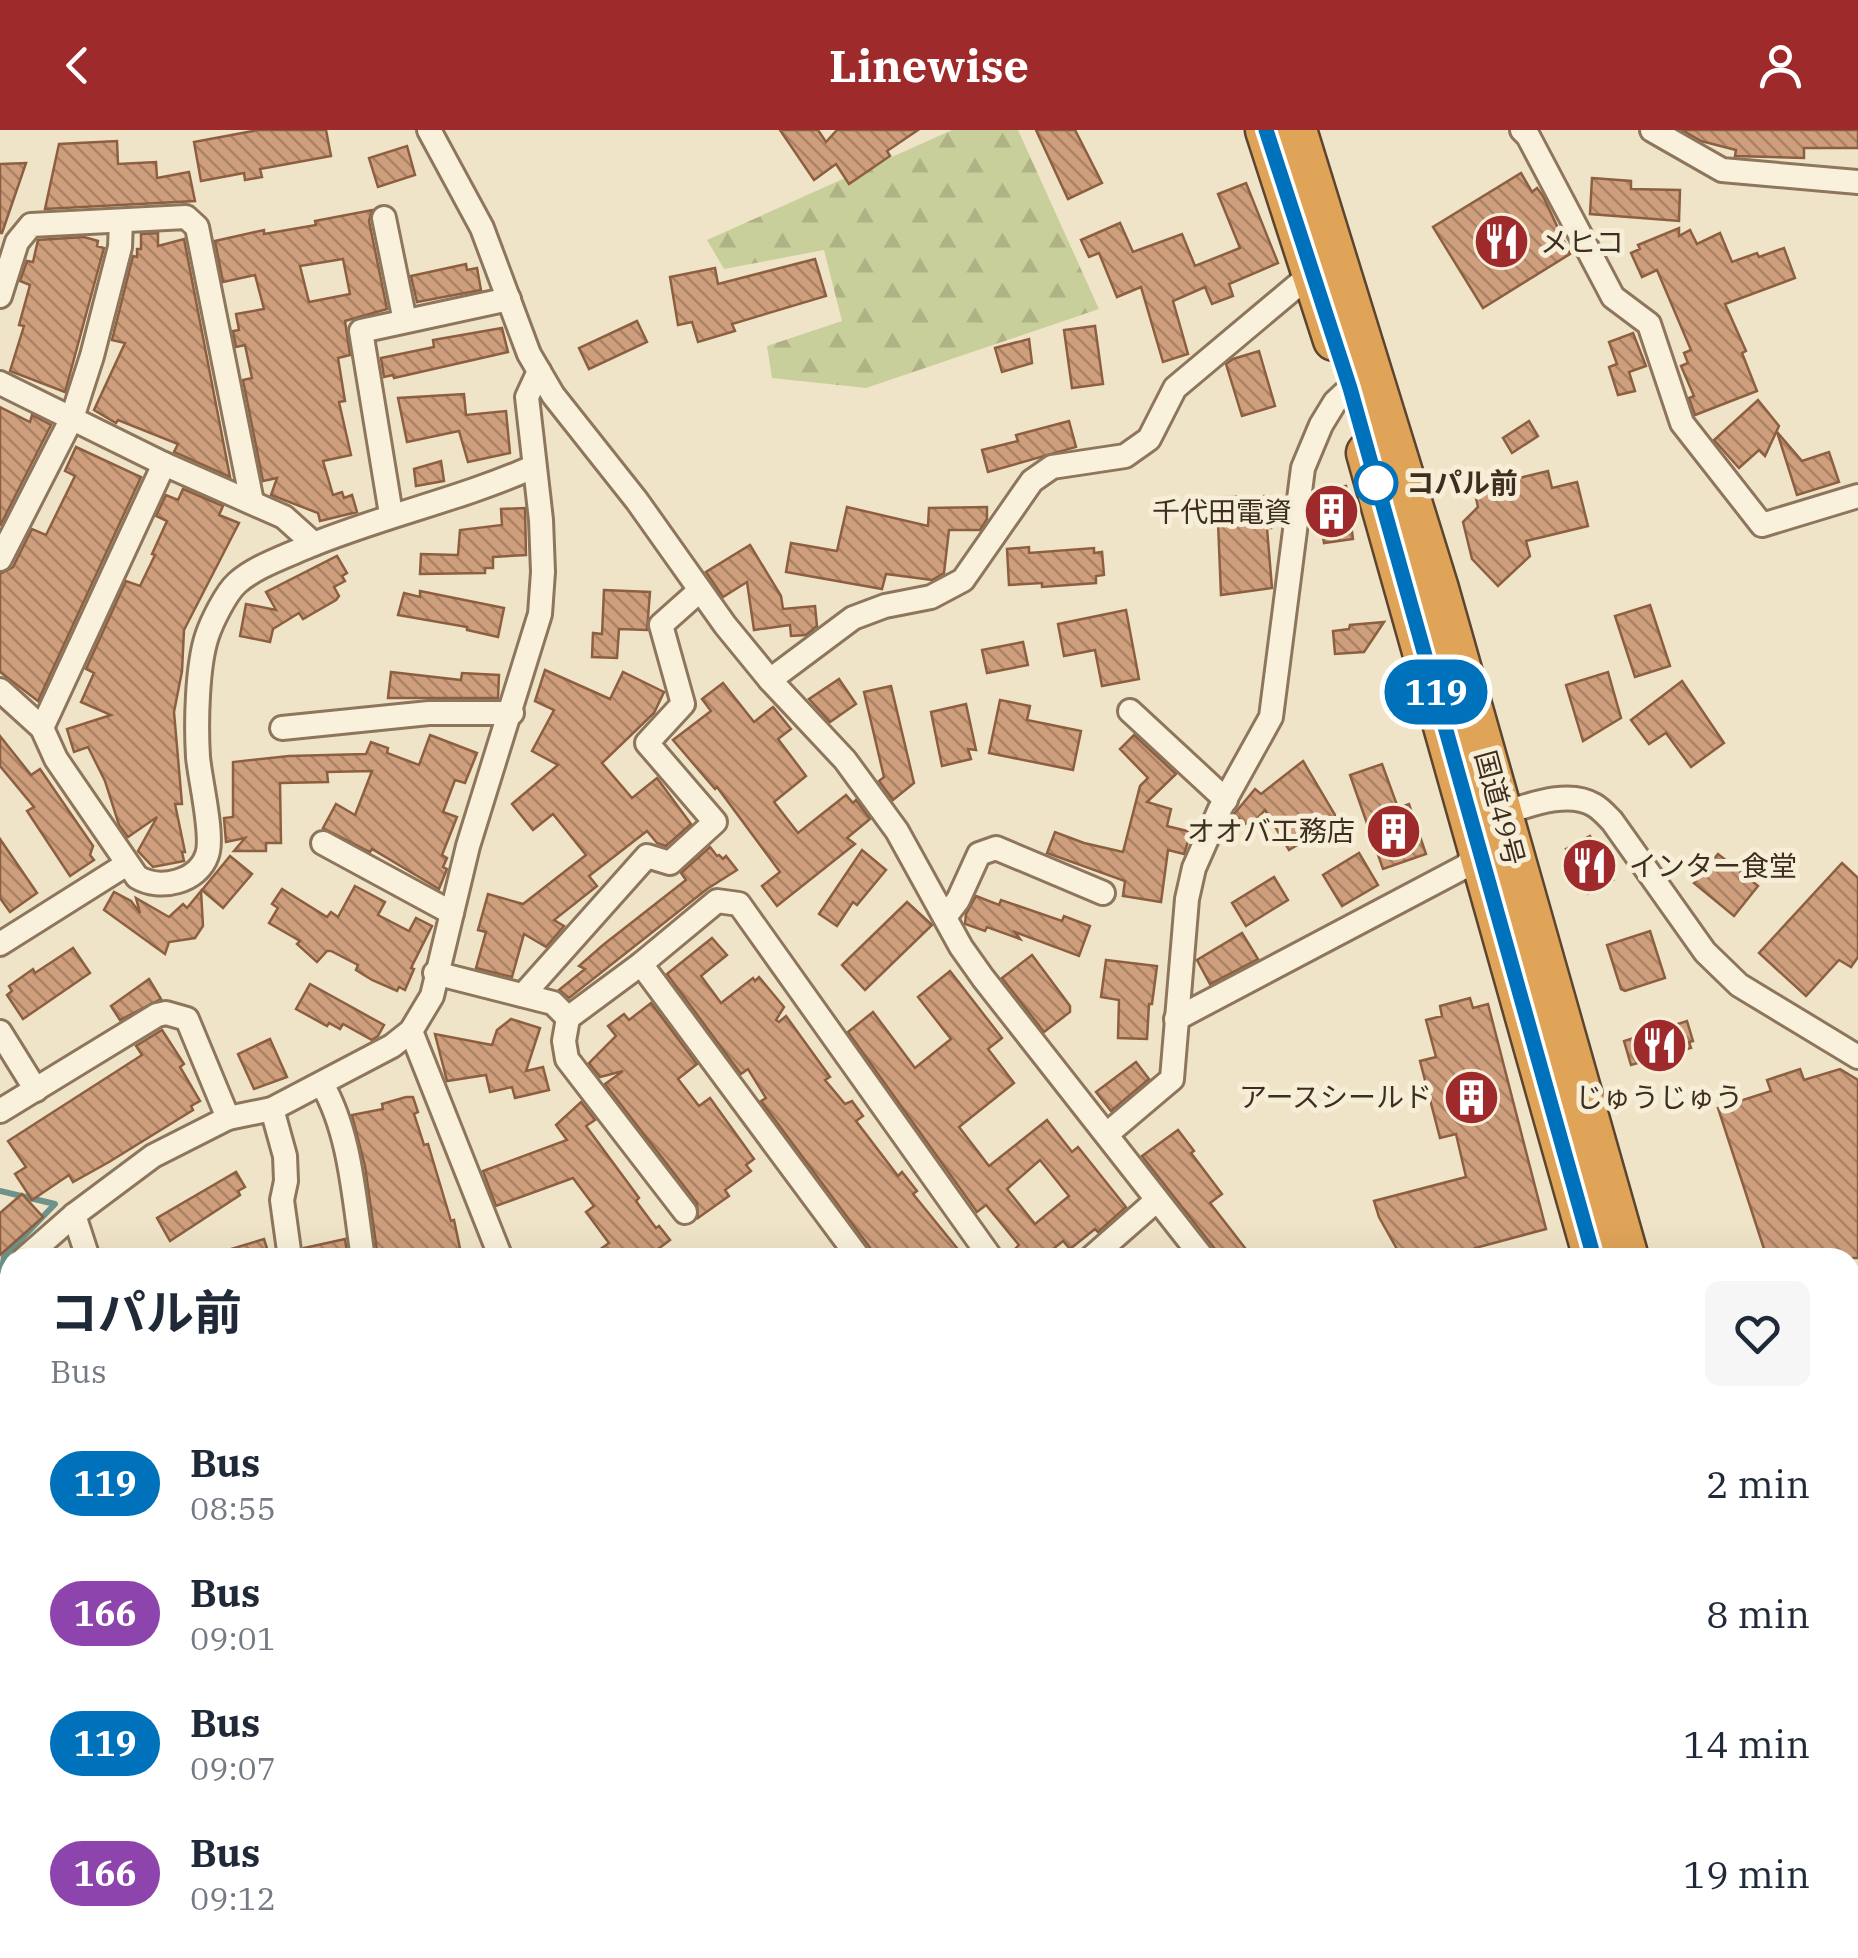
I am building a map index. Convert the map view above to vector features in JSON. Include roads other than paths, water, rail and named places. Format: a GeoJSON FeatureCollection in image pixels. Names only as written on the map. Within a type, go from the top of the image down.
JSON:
{"type":"FeatureCollection","features":[{"type":"Feature","properties":{"kind":"highway","name":"国道49号"},"geometry":{"type":"LineString","coordinates":[[1266,130],[1628,1248]]}},
{"type":"Feature","properties":{"kind":"highway","name":"国道49号"},"geometry":{"type":"LineString","coordinates":[[1296,130],[1438,589],[1490,831],[1592,1248]]}},
{"type":"Feature","properties":{"kind":"street"},"geometry":{"type":"LineString","coordinates":[[430,130],[482,228],[529,354],[570,419],[637,501],[698,592],[862,782],[896,831],[983,978],[1196,1248]]}},
{"type":"Feature","properties":{"kind":"street"},"geometry":{"type":"LineString","coordinates":[[1652,130],[1722,170],[1858,182]]}},
{"type":"Feature","properties":{"kind":"street"},"geometry":{"type":"LineString","coordinates":[[1528,132],[1613,297],[1649,324],[1682,423],[1762,525],[1858,496]]}},
{"type":"Feature","properties":{"kind":"street"},"geometry":{"type":"LineString","coordinates":[[0,296],[17,242],[31,225],[186,217],[197,227],[252,502]]}},
{"type":"Feature","properties":{"kind":"street"},"geometry":{"type":"LineString","coordinates":[[384,218],[405,321]]}},
{"type":"Feature","properties":{"kind":"street"},"geometry":{"type":"LineString","coordinates":[[0,559],[72,418],[120,246],[122,221]]}},
{"type":"Feature","properties":{"kind":"street"},"geometry":{"type":"LineString","coordinates":[[770,680],[853,618],[885,606],[931,598],[963,580],[1032,481],[1052,467],[1125,456],[1137,448],[1149,439],[1175,388],[1312,273]]}},
{"type":"Feature","properties":{"kind":"street"},"geometry":{"type":"LineString","coordinates":[[391,514],[361,330],[509,299]]}},
{"type":"Feature","properties":{"kind":"street"},"geometry":{"type":"LineString","coordinates":[[36,1248],[152,1156],[228,1118],[272,1109],[374,1058],[411,1031],[432,996],[468,846],[540,614],[541,520],[527,397],[539,371]]}},
{"type":"Feature","properties":{"kind":"street"},"geometry":{"type":"LineString","coordinates":[[0,384],[284,517],[314,544]]}},
{"type":"Feature","properties":{"kind":"street"},"geometry":{"type":"LineString","coordinates":[[1107,1134],[1172,1078],[1187,900],[1202,850],[1271,717],[1303,468],[1321,425],[1335,402],[1350,388]]}},
{"type":"Feature","properties":{"kind":"street"},"geometry":{"type":"LineString","coordinates":[[42,728],[164,464]]}},
{"type":"Feature","properties":{"kind":"street"},"geometry":{"type":"LineString","coordinates":[[0,690],[42,728],[56,759],[137,877],[159,885],[191,874],[205,859],[208,842],[198,756],[203,658],[208,635],[235,584],[314,544],[391,514],[484,489],[533,467]]}},
{"type":"Feature","properties":{"kind":"street"},"geometry":{"type":"LineString","coordinates":[[523,995],[646,856],[670,863],[715,822],[647,743],[683,704],[661,625],[698,592]]}},
{"type":"Feature","properties":{"kind":"street"},"geometry":{"type":"LineString","coordinates":[[1130,712],[1226,800]]}},
{"type":"Feature","properties":{"kind":"street"},"geometry":{"type":"LineString","coordinates":[[282,728],[429,713],[512,713]]}},
{"type":"Feature","properties":{"kind":"street"},"geometry":{"type":"LineString","coordinates":[[1176,1019],[1466,866],[1490,831],[1556,800],[1576,799],[1593,804],[1612,821],[1705,952],[1739,986],[1858,1057]]}},
{"type":"Feature","properties":{"kind":"street"},"geometry":{"type":"LineString","coordinates":[[322,844],[452,913]]}},
{"type":"Feature","properties":{"kind":"street"},"geometry":{"type":"LineString","coordinates":[[945,917],[958,900],[979,854],[996,848],[1102,892]]}},
{"type":"Feature","properties":{"kind":"street"},"geometry":{"type":"LineString","coordinates":[[0,944],[127,864]]}},
{"type":"Feature","properties":{"kind":"street"},"geometry":{"type":"LineString","coordinates":[[685,1212],[568,1059],[564,1041],[568,1018],[717,901],[739,904],[983,1248]]}},
{"type":"Feature","properties":{"kind":"street"},"geometry":{"type":"LineString","coordinates":[[641,964],[852,1248]]}},
{"type":"Feature","properties":{"kind":"street"},"geometry":{"type":"LineString","coordinates":[[435,973],[553,1003],[568,1018]]}},
{"type":"Feature","properties":{"kind":"street"},"geometry":{"type":"LineString","coordinates":[[0,1111],[156,1015],[166,1013],[187,1019],[228,1118]]}},
{"type":"Feature","properties":{"kind":"street"},"geometry":{"type":"LineString","coordinates":[[411,1031],[497,1248]]}},
{"type":"Feature","properties":{"kind":"street"},"geometry":{"type":"LineString","coordinates":[[0,1032],[36,1090]]}},
{"type":"Feature","properties":{"kind":"street"},"geometry":{"type":"LineString","coordinates":[[322,1084],[337,1116],[346,1150],[361,1248]]}},
{"type":"Feature","properties":{"kind":"street"},"geometry":{"type":"LineString","coordinates":[[272,1109],[286,1170],[282,1200],[289,1248]]}},
{"type":"Feature","properties":{"kind":"street"},"geometry":{"type":"LineString","coordinates":[[1102,1248],[1157,1200]]}},
{"type":"Feature","properties":{"kind":"street"},"geometry":{"type":"LineString","coordinates":[[74,1215],[85,1248]]}},
{"type":"Feature","properties":{"kind":"waterway"},"geometry":{"type":"LineString","coordinates":[[0,1191],[55,1204],[13,1248]]}},
{"type":"Feature","properties":{"kind":"place","name":"メヒコ"},"geometry":{"type":"Point","coordinates":[1501,242]}},
{"type":"Feature","properties":{"kind":"place","name":"コパル前"},"geometry":{"type":"Point","coordinates":[1376,483]}},
{"type":"Feature","properties":{"kind":"place","name":"千代田電資"},"geometry":{"type":"Point","coordinates":[1331,512]}},
{"type":"Feature","properties":{"kind":"place","name":"オオバ工務店"},"geometry":{"type":"Point","coordinates":[1394,831]}},
{"type":"Feature","properties":{"kind":"place","name":"インター食堂"},"geometry":{"type":"Point","coordinates":[1590,866]}},
{"type":"Feature","properties":{"kind":"place","name":"じゅうじゅう"},"geometry":{"type":"Point","coordinates":[1659,1046]}},
{"type":"Feature","properties":{"kind":"place","name":"アースシールド"},"geometry":{"type":"Point","coordinates":[1471,1097]}}]}
